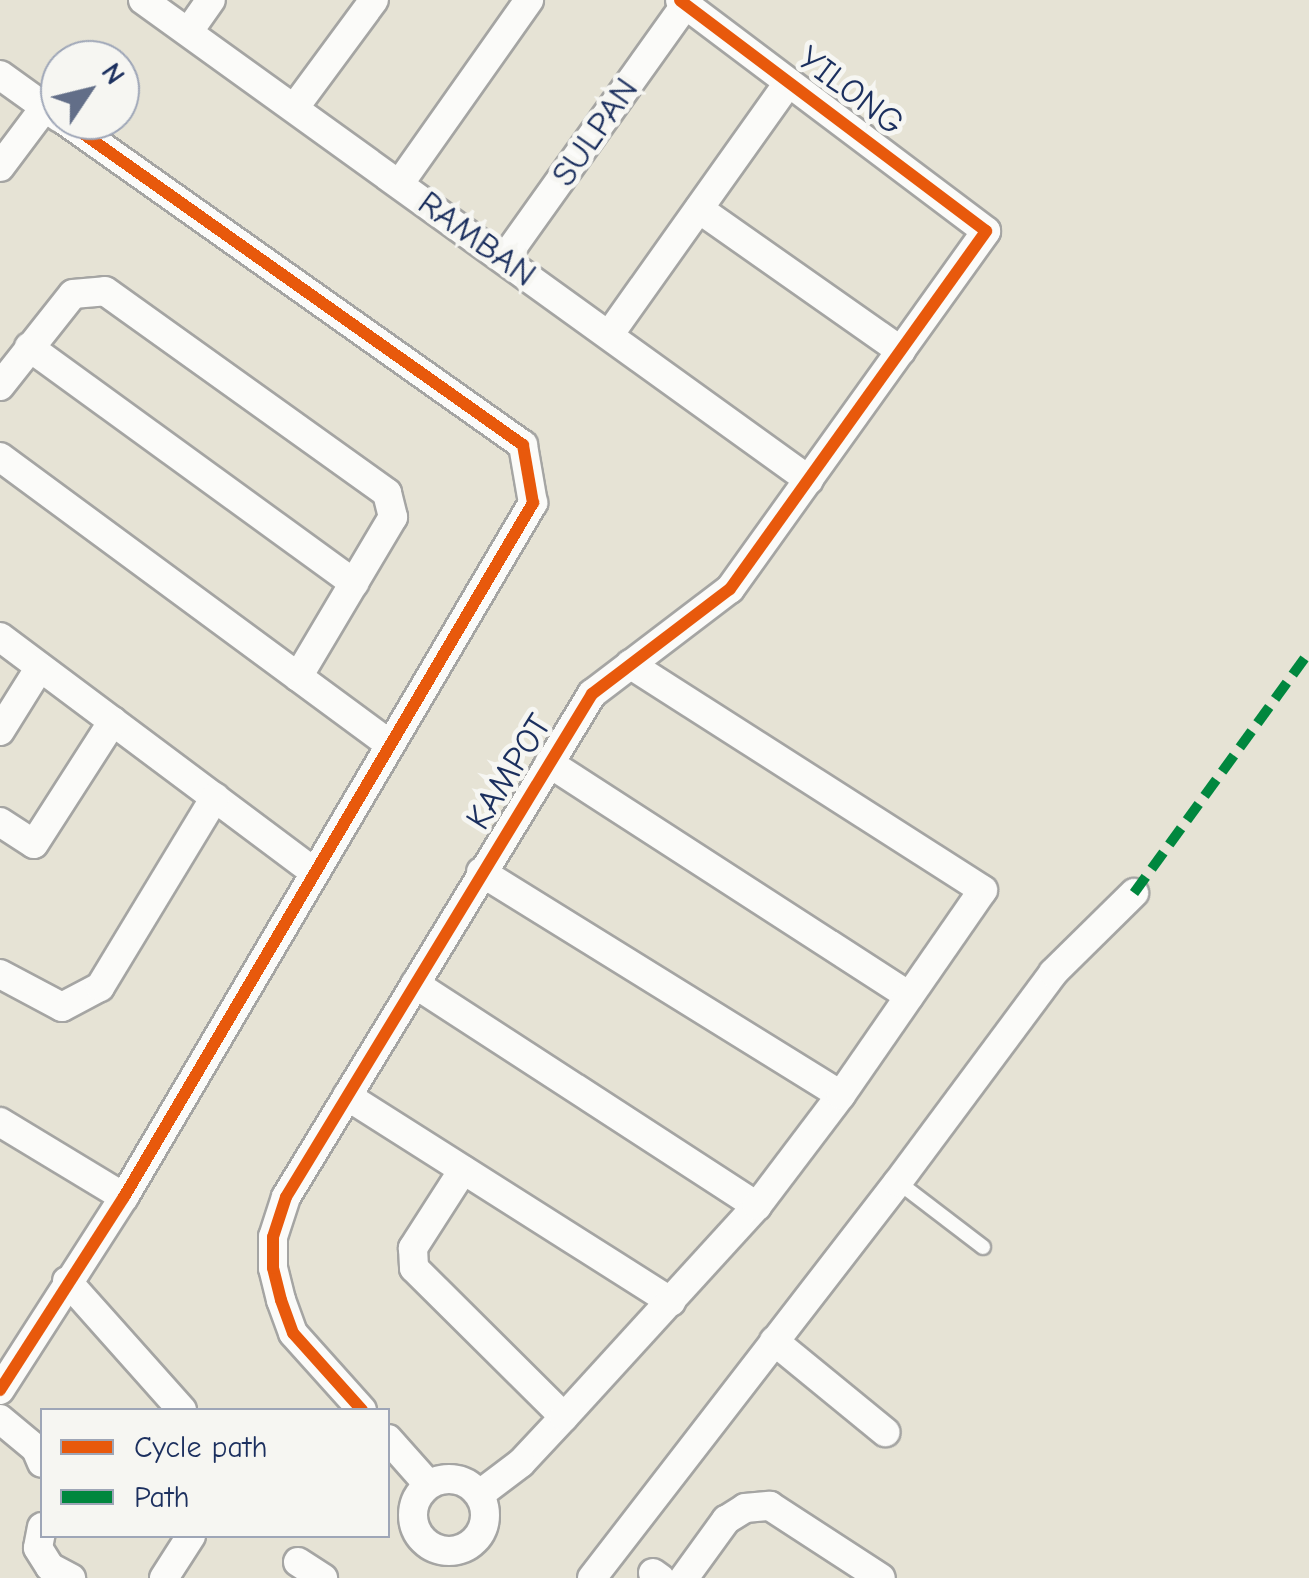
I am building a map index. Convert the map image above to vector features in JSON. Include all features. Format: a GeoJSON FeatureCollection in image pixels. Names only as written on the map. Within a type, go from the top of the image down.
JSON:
{"type":"FeatureCollection","features":[{"type":"Feature","properties":{"kind":"street","name":"RAMBAN"},"geometry":{"type":"LineString","coordinates":[[143,0],[809,480]]}},
{"type":"Feature","properties":{"kind":"street"},"geometry":{"type":"LineString","coordinates":[[189,31],[211,0]]}},
{"type":"Feature","properties":{"kind":"street"},"geometry":{"type":"LineString","coordinates":[[295,108],[374,0]]}},
{"type":"Feature","properties":{"kind":"street"},"geometry":{"type":"LineString","coordinates":[[400,184],[529,0]]}},
{"type":"Feature","properties":{"kind":"street","name":"YILONG"},"geometry":{"type":"LineString","coordinates":[[683,2],[986,231]]}},
{"type":"Feature","properties":{"kind":"street","name":"SULPAN"},"geometry":{"type":"LineString","coordinates":[[504,259],[683,2]]}},
{"type":"Feature","properties":{"kind":"street"},"geometry":{"type":"LineString","coordinates":[[0,75],[40,104]]}},
{"type":"Feature","properties":{"kind":"street"},"geometry":{"type":"LineString","coordinates":[[609,335],[790,82]]}},
{"type":"Feature","properties":{"kind":"street"},"geometry":{"type":"LineString","coordinates":[[0,166],[40,130]]}},
{"type":"Feature","properties":{"kind":"street"},"geometry":{"type":"LineString","coordinates":[[0,1390],[124,1197],[533,503],[523,445],[91,140]]}},
{"type":"Feature","properties":{"kind":"street"},"geometry":{"type":"LineString","coordinates":[[699,209],[901,351]]}},
{"type":"Feature","properties":{"kind":"street","name":"KAMPOT"},"geometry":{"type":"LineString","coordinates":[[360,1408],[293,1334],[273,1268],[273,1237],[286,1197],[592,694],[730,589],[986,231]]}},
{"type":"Feature","properties":{"kind":"street"},"geometry":{"type":"LineString","coordinates":[[0,386],[73,294],[104,291],[387,493],[393,517],[298,677]]}},
{"type":"Feature","properties":{"kind":"street"},"geometry":{"type":"LineString","coordinates":[[29,348],[354,583]]}},
{"type":"Feature","properties":{"kind":"street"},"geometry":{"type":"LineString","coordinates":[[0,457],[389,744]]}},
{"type":"Feature","properties":{"kind":"street"},"geometry":{"type":"LineString","coordinates":[[0,637],[313,871]]}},
{"type":"Feature","properties":{"kind":"street"},"geometry":{"type":"LineString","coordinates":[[480,1494],[521,1463],[757,1206],[841,1095],[983,890],[630,664]]}},
{"type":"Feature","properties":{"kind":"street"},"geometry":{"type":"LineString","coordinates":[[0,731],[40,667]]}},
{"type":"Feature","properties":{"kind":"street"},"geometry":{"type":"LineString","coordinates":[[0,822],[34,844],[113,721]]}},
{"type":"Feature","properties":{"kind":"street"},"geometry":{"type":"LineString","coordinates":[[549,763],[910,996]]}},
{"type":"Feature","properties":{"kind":"street"},"geometry":{"type":"LineString","coordinates":[[0,974],[62,1007],[100,987],[215,797]]}},
{"type":"Feature","properties":{"kind":"street"},"geometry":{"type":"LineString","coordinates":[[482,872],[841,1095]]}},
{"type":"Feature","properties":{"kind":"street"},"geometry":{"type":"LineString","coordinates":[[592,1578],[898,1182],[1053,973],[1134,893]]}},
{"type":"Feature","properties":{"kind":"street"},"geometry":{"type":"LineString","coordinates":[[414,984],[757,1206]]}},
{"type":"Feature","properties":{"kind":"street"},"geometry":{"type":"LineString","coordinates":[[347,1096],[671,1302]]}},
{"type":"Feature","properties":{"kind":"street"},"geometry":{"type":"LineString","coordinates":[[3,1130],[124,1197]]}},
{"type":"Feature","properties":{"kind":"street"},"geometry":{"type":"LineString","coordinates":[[463,1170],[414,1248],[414,1268],[564,1417]]}},
{"type":"Feature","properties":{"kind":"street"},"geometry":{"type":"LineString","coordinates":[[68,1281],[180,1408]]}},
{"type":"Feature","properties":{"kind":"street"},"geometry":{"type":"LineString","coordinates":[[774,1341],[885,1432]]}},
{"type":"Feature","properties":{"kind":"street"},"geometry":{"type":"LineString","coordinates":[[0,1419],[36,1450],[40,1459]]}},
{"type":"Feature","properties":{"kind":"street"},"geometry":{"type":"LineString","coordinates":[[390,1441],[428,1484]]}},
{"type":"Feature","properties":{"kind":"street"},"geometry":{"type":"LineString","coordinates":[[447,1578],[459,1550],[481,1534],[485,1506],[480,1494],[465,1481],[446,1478],[428,1484],[413,1509],[419,1537],[430,1547],[459,1550]]}},
{"type":"Feature","properties":{"kind":"street"},"geometry":{"type":"LineString","coordinates":[[684,1578],[726,1520],[745,1508],[770,1506],[881,1578]]}},
{"type":"Feature","properties":{"kind":"street"},"geometry":{"type":"LineString","coordinates":[[40,1538],[38,1548],[50,1567],[72,1578]]}},
{"type":"Feature","properties":{"kind":"street"},"geometry":{"type":"LineString","coordinates":[[164,1578],[190,1538]]}},
{"type":"Feature","properties":{"kind":"street"},"geometry":{"type":"LineString","coordinates":[[298,1562],[323,1578]]}},
{"type":"Feature","properties":{"kind":"lane"},"geometry":{"type":"LineString","coordinates":[[898,1182],[983,1247]]}},
{"type":"Feature","properties":{"kind":"marked path"},"geometry":{"type":"LineString","coordinates":[[1134,893],[1309,652]]}},
{"type":"Feature","properties":{"kind":"cycle path"},"geometry":{"type":"LineString","coordinates":[[360,1408],[293,1333],[281,1300],[273,1268],[273,1237],[286,1197],[592,694],[730,589],[986,231],[680,0]]}},
{"type":"Feature","properties":{"kind":"cycle path"},"geometry":{"type":"LineString","coordinates":[[0,1390],[124,1197],[533,503],[523,445],[92,140]]}}]}
